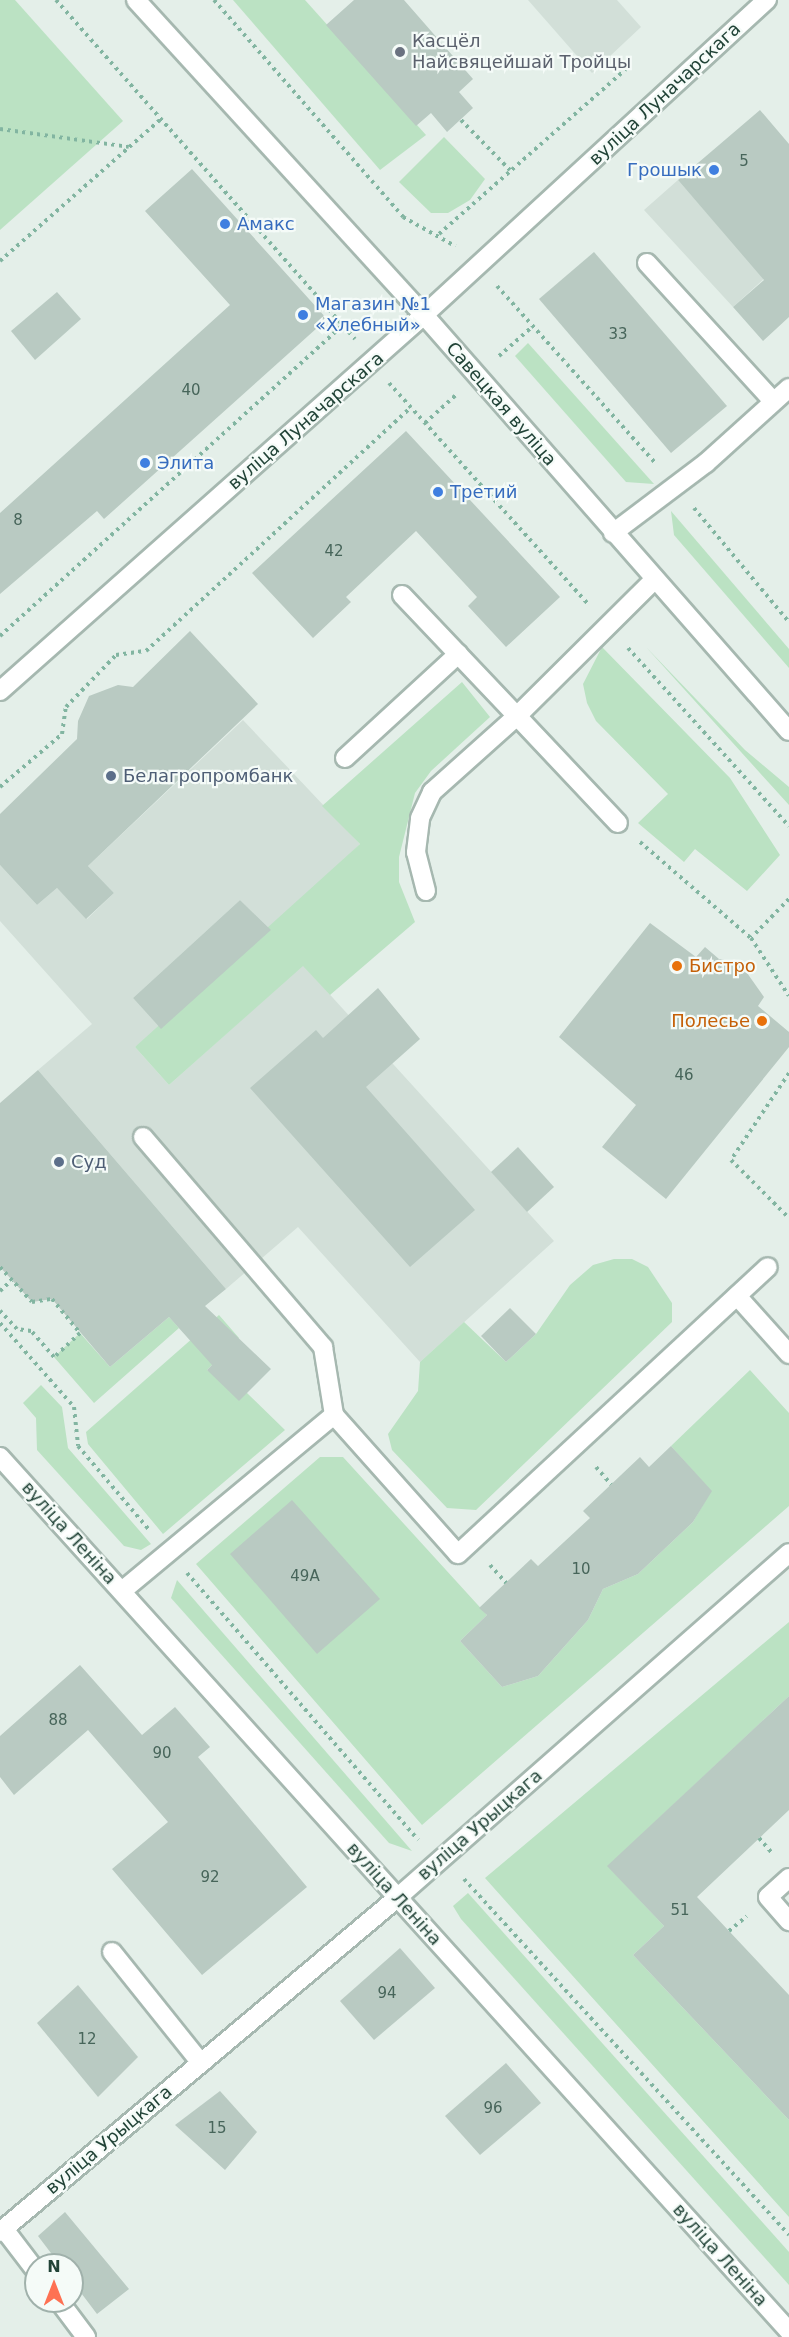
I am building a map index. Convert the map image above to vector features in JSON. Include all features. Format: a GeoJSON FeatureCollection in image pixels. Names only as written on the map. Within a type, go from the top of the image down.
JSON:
{"type":"FeatureCollection","features":[{"type":"Feature","properties":{"kind":"street","name":"Савецкая вуліца"},"geometry":{"type":"LineString","coordinates":[[136,0],[424,315],[654,580],[789,731]]}},
{"type":"Feature","properties":{"kind":"street","name":"вуліца Луначарскага"},"geometry":{"type":"LineString","coordinates":[[0,691],[158,548],[373,365],[424,315],[767,0]]}},
{"type":"Feature","properties":{"kind":"street"},"geometry":{"type":"LineString","coordinates":[[647,263],[773,401]]}},
{"type":"Feature","properties":{"kind":"street"},"geometry":{"type":"LineString","coordinates":[[614,532],[676,486],[789,388]]}},
{"type":"Feature","properties":{"kind":"street"},"geometry":{"type":"LineString","coordinates":[[426,891],[416,852],[420,818],[432,792],[517,716],[654,580]]}},
{"type":"Feature","properties":{"kind":"street"},"geometry":{"type":"LineString","coordinates":[[402,595],[618,824]]}},
{"type":"Feature","properties":{"kind":"street"},"geometry":{"type":"LineString","coordinates":[[345,758],[458,654]]}},
{"type":"Feature","properties":{"kind":"street"},"geometry":{"type":"LineString","coordinates":[[143,1137],[323,1347],[334,1414],[458,1554],[768,1267]]}},
{"type":"Feature","properties":{"kind":"street"},"geometry":{"type":"LineString","coordinates":[[737,1296],[789,1354]]}},
{"type":"Feature","properties":{"kind":"street"},"geometry":{"type":"LineString","coordinates":[[122,1591],[334,1414]]}},
{"type":"Feature","properties":{"kind":"street","name":"вуліца Леніна"},"geometry":{"type":"LineString","coordinates":[[0,1457],[789,2331]]}},
{"type":"Feature","properties":{"kind":"street","name":"вуліца Урыцкага"},"geometry":{"type":"LineString","coordinates":[[2,2230],[397,1898],[789,1553]]}},
{"type":"Feature","properties":{"kind":"street"},"geometry":{"type":"LineString","coordinates":[[789,1878],[768,1897],[789,1921]]}},
{"type":"Feature","properties":{"kind":"street"},"geometry":{"type":"LineString","coordinates":[[112,1952],[201,2063]]}},
{"type":"Feature","properties":{"kind":"street"},"geometry":{"type":"LineString","coordinates":[[2,2230],[24,2257]]}},
{"type":"Feature","properties":{"kind":"street"},"geometry":{"type":"LineString","coordinates":[[67,2313],[86,2337]]}},
{"type":"Feature","properties":{"kind":"path"},"geometry":{"type":"LineString","coordinates":[[56,0],[344,324],[373,365],[789,826]]}},
{"type":"Feature","properties":{"kind":"path"},"geometry":{"type":"LineString","coordinates":[[214,0],[403,216],[439,234],[479,265],[676,486],[789,620]]}},
{"type":"Feature","properties":{"kind":"path"},"geometry":{"type":"LineString","coordinates":[[439,234],[626,69]]}},
{"type":"Feature","properties":{"kind":"path"},"geometry":{"type":"LineString","coordinates":[[0,261],[162,119]]}},
{"type":"Feature","properties":{"kind":"path"},"geometry":{"type":"LineString","coordinates":[[461,120],[510,170]]}},
{"type":"Feature","properties":{"kind":"path"},"geometry":{"type":"LineString","coordinates":[[0,129],[130,147]]}},
{"type":"Feature","properties":{"kind":"path"},"geometry":{"type":"LineString","coordinates":[[0,636],[344,324]]}},
{"type":"Feature","properties":{"kind":"path"},"geometry":{"type":"LineString","coordinates":[[0,787],[62,734],[66,707],[116,655],[146,651],[411,407]]}},
{"type":"Feature","properties":{"kind":"path"},"geometry":{"type":"LineString","coordinates":[[618,824],[751,938],[789,996]]}},
{"type":"Feature","properties":{"kind":"path"},"geometry":{"type":"LineString","coordinates":[[751,938],[789,899]]}},
{"type":"Feature","properties":{"kind":"path"},"geometry":{"type":"LineString","coordinates":[[789,1073],[731,1160],[789,1218]]}},
{"type":"Feature","properties":{"kind":"path"},"geometry":{"type":"LineString","coordinates":[[0,1267],[32,1302],[52,1299],[80,1333],[54,1357],[31,1331],[17,1329],[0,1311]]}},
{"type":"Feature","properties":{"kind":"path"},"geometry":{"type":"LineString","coordinates":[[0,1291],[12,1280]]}},
{"type":"Feature","properties":{"kind":"path"},"geometry":{"type":"LineString","coordinates":[[0,1323],[74,1407],[78,1446],[437,1863],[475,1885],[789,2235]]}},
{"type":"Feature","properties":{"kind":"shaded area"},"geometry":{"type":"Polygon","coordinates":[[[528,0],[617,0],[641,27],[592,73],[528,0]]]}},
{"type":"Feature","properties":{"kind":"shaded area"},"geometry":{"type":"Polygon","coordinates":[[[678,180],[726,235],[789,256],[733,307],[644,210],[678,180]]]}},
{"type":"Feature","properties":{"kind":"shaded area"},"geometry":{"type":"Polygon","coordinates":[[[243,720],[360,844],[271,930],[240,900],[133,998],[161,1029],[135,1047],[169,1085],[303,965],[554,1241],[420,1362],[298,1227],[226,1289],[38,1070],[92,1024],[0,921],[0,865],[37,905],[57,888],[87,919],[114,893],[88,866],[243,720]]]}},
{"type":"Feature","properties":{"kind":"green space"},"geometry":{"type":"Polygon","coordinates":[[[0,0],[15,0],[123,121],[0,230],[0,0]]]}},
{"type":"Feature","properties":{"kind":"green space"},"geometry":{"type":"Polygon","coordinates":[[[233,0],[305,0],[426,135],[380,170],[233,0]]]}},
{"type":"Feature","properties":{"kind":"green space"},"geometry":{"type":"Polygon","coordinates":[[[444,137],[485,179],[470,200],[448,213],[431,213],[399,182],[444,137]]]}},
{"type":"Feature","properties":{"kind":"green space"},"geometry":{"type":"Polygon","coordinates":[[[528,343],[654,484],[626,482],[515,356],[528,343]]]}},
{"type":"Feature","properties":{"kind":"green space"},"geometry":{"type":"Polygon","coordinates":[[[671,511],[789,649],[789,668],[674,535],[671,511]]]}},
{"type":"Feature","properties":{"kind":"green space"},"geometry":{"type":"Polygon","coordinates":[[[602,647],[730,778],[780,855],[747,891],[695,849],[684,862],[638,823],[668,794],[596,721],[587,703],[583,684],[602,647]]]}},
{"type":"Feature","properties":{"kind":"green space"},"geometry":{"type":"Polygon","coordinates":[[[646,647],[745,750],[789,787],[789,805],[646,647]]]}},
{"type":"Feature","properties":{"kind":"green space"},"geometry":{"type":"Polygon","coordinates":[[[462,682],[490,717],[431,771],[415,793],[399,857],[399,882],[415,922],[330,995],[303,966],[169,1085],[135,1047],[360,844],[322,806],[462,682]]]}},
{"type":"Feature","properties":{"kind":"green space"},"geometry":{"type":"Polygon","coordinates":[[[614,1259],[632,1259],[648,1267],[672,1303],[672,1322],[476,1510],[447,1508],[392,1450],[388,1434],[418,1391],[420,1362],[464,1322],[506,1362],[536,1334],[570,1285],[593,1265],[614,1259]]]}},
{"type":"Feature","properties":{"kind":"green space"},"geometry":{"type":"Polygon","coordinates":[[[219,1315],[239,1338],[207,1370],[247,1393],[285,1430],[163,1534],[88,1444],[86,1432],[219,1315]]]}},
{"type":"Feature","properties":{"kind":"green space"},"geometry":{"type":"Polygon","coordinates":[[[169,1317],[179,1328],[94,1403],[54,1357],[80,1333],[110,1367],[169,1317]]]}},
{"type":"Feature","properties":{"kind":"green space"},"geometry":{"type":"Polygon","coordinates":[[[750,1370],[789,1413],[789,1506],[422,1825],[196,1564],[320,1457],[343,1457],[487,1615],[460,1641],[502,1687],[538,1676],[588,1620],[603,1589],[638,1574],[693,1522],[711,1491],[671,1446],[750,1370]]]}},
{"type":"Feature","properties":{"kind":"green space"},"geometry":{"type":"Polygon","coordinates":[[[41,1385],[62,1407],[68,1448],[151,1544],[141,1550],[124,1546],[37,1450],[36,1418],[23,1403],[41,1385]]]}},
{"type":"Feature","properties":{"kind":"green space"},"geometry":{"type":"Polygon","coordinates":[[[177,1580],[412,1851],[389,1843],[171,1598],[177,1580]]]}},
{"type":"Feature","properties":{"kind":"green space"},"geometry":{"type":"Polygon","coordinates":[[[789,1622],[789,1696],[608,1866],[664,1926],[633,1955],[789,2120],[789,2217],[485,1878],[789,1622]]]}},
{"type":"Feature","properties":{"kind":"green space"},"geometry":{"type":"Polygon","coordinates":[[[468,1893],[789,2252],[789,2285],[461,1919],[453,1906],[468,1893]]]}},
{"type":"Feature","properties":{"kind":"building","name":"Касцёл Найсвяцейшай Тройцы"},"geometry":{"type":"Polygon","coordinates":[[[354,0],[404,0],[473,79],[459,92],[473,108],[447,132],[431,113],[416,126],[326,25],[354,0]]]}},
{"type":"Feature","properties":{"kind":"building"},"geometry":{"type":"Polygon","coordinates":[[[760,110],[789,144],[789,317],[763,341],[733,307],[764,280],[678,180],[760,110]]]}},
{"type":"Feature","properties":{"kind":"building"},"geometry":{"type":"Polygon","coordinates":[[[192,169],[327,319],[104,519],[97,511],[0,594],[0,513],[230,305],[145,211],[192,169]]]}},
{"type":"Feature","properties":{"kind":"building"},"geometry":{"type":"Polygon","coordinates":[[[594,252],[727,406],[671,453],[539,299],[594,252]]]}},
{"type":"Feature","properties":{"kind":"building"},"geometry":{"type":"Polygon","coordinates":[[[57,292],[81,319],[35,360],[11,331],[57,292]]]}},
{"type":"Feature","properties":{"kind":"building"},"geometry":{"type":"Polygon","coordinates":[[[406,431],[560,597],[506,647],[468,606],[477,597],[416,531],[346,597],[351,602],[313,638],[252,573],[406,431]]]}},
{"type":"Feature","properties":{"kind":"building","name":"Белагропромбанк"},"geometry":{"type":"Polygon","coordinates":[[[190,631],[258,704],[88,866],[114,893],[86,919],[57,888],[37,905],[0,865],[0,814],[77,739],[78,721],[89,696],[118,685],[133,687],[190,631]]]}},
{"type":"Feature","properties":{"kind":"building"},"geometry":{"type":"Polygon","coordinates":[[[240,900],[271,930],[161,1029],[133,998],[240,900]]]}},
{"type":"Feature","properties":{"kind":"building"},"geometry":{"type":"Polygon","coordinates":[[[650,923],[696,957],[705,947],[719,959],[740,963],[764,997],[758,1006],[789,1032],[789,1047],[666,1199],[602,1147],[636,1105],[559,1037],[650,923]]]}},
{"type":"Feature","properties":{"kind":"building"},"geometry":{"type":"Polygon","coordinates":[[[378,988],[420,1039],[366,1087],[475,1210],[410,1267],[250,1088],[316,1030],[323,1038],[378,988]]]}},
{"type":"Feature","properties":{"kind":"building","name":"Суд"},"geometry":{"type":"Polygon","coordinates":[[[38,1070],[226,1289],[205,1306],[271,1369],[239,1401],[207,1370],[212,1365],[169,1317],[110,1367],[52,1299],[32,1302],[0,1267],[0,1103],[38,1070]]]}},
{"type":"Feature","properties":{"kind":"building"},"geometry":{"type":"Polygon","coordinates":[[[518,1147],[554,1187],[527,1212],[491,1172],[518,1147]]]}},
{"type":"Feature","properties":{"kind":"building"},"geometry":{"type":"Polygon","coordinates":[[[510,1308],[536,1334],[506,1362],[481,1336],[510,1308]]]}},
{"type":"Feature","properties":{"kind":"building"},"geometry":{"type":"Polygon","coordinates":[[[671,1446],[712,1491],[693,1522],[638,1574],[603,1589],[588,1620],[538,1676],[502,1687],[460,1641],[487,1615],[479,1608],[531,1559],[538,1566],[590,1518],[583,1511],[640,1457],[649,1467],[671,1446]]]}},
{"type":"Feature","properties":{"kind":"building"},"geometry":{"type":"Polygon","coordinates":[[[292,1500],[380,1599],[317,1654],[230,1554],[292,1500]]]}},
{"type":"Feature","properties":{"kind":"building"},"geometry":{"type":"Polygon","coordinates":[[[80,1665],[142,1735],[175,1707],[210,1747],[198,1757],[307,1887],[202,1975],[112,1869],[168,1822],[88,1730],[14,1795],[0,1777],[0,1736],[80,1665]]]}},
{"type":"Feature","properties":{"kind":"building"},"geometry":{"type":"Polygon","coordinates":[[[789,1696],[789,1810],[697,1897],[789,1995],[789,2120],[633,1955],[664,1926],[607,1866],[789,1696]]]}},
{"type":"Feature","properties":{"kind":"building"},"geometry":{"type":"Polygon","coordinates":[[[400,1948],[435,1988],[374,2040],[340,2001],[400,1948]]]}},
{"type":"Feature","properties":{"kind":"building"},"geometry":{"type":"Polygon","coordinates":[[[78,1985],[138,2057],[98,2097],[37,2023],[78,1985]]]}},
{"type":"Feature","properties":{"kind":"building"},"geometry":{"type":"Polygon","coordinates":[[[506,2063],[541,2103],[480,2155],[445,2116],[506,2063]]]}},
{"type":"Feature","properties":{"kind":"building"},"geometry":{"type":"Polygon","coordinates":[[[220,2091],[257,2132],[225,2170],[175,2125],[220,2091]]]}},
{"type":"Feature","properties":{"kind":"building"},"geometry":{"type":"Polygon","coordinates":[[[65,2212],[129,2289],[97,2314],[84,2297],[84,2253],[51,2253],[38,2236],[65,2212]]]}},
{"type":"Feature","properties":{"kind":"place","name":"Касцёл Найсвяцейшай Тройцы"},"geometry":{"type":"Point","coordinates":[400,52]}},
{"type":"Feature","properties":{"kind":"place","name":"Грошык"},"geometry":{"type":"Point","coordinates":[714,170]}},
{"type":"Feature","properties":{"kind":"place","name":"Амакс"},"geometry":{"type":"Point","coordinates":[225,224]}},
{"type":"Feature","properties":{"kind":"place","name":"Магазин №1 «Хлебный»"},"geometry":{"type":"Point","coordinates":[303,315]}},
{"type":"Feature","properties":{"kind":"place","name":"Элита"},"geometry":{"type":"Point","coordinates":[145,463]}},
{"type":"Feature","properties":{"kind":"place","name":"Третий"},"geometry":{"type":"Point","coordinates":[438,492]}},
{"type":"Feature","properties":{"kind":"place","name":"Белагропромбанк"},"geometry":{"type":"Point","coordinates":[111,776]}},
{"type":"Feature","properties":{"kind":"place","name":"Бистро"},"geometry":{"type":"Point","coordinates":[677,966]}},
{"type":"Feature","properties":{"kind":"place","name":"Полесье"},"geometry":{"type":"Point","coordinates":[762,1021]}},
{"type":"Feature","properties":{"kind":"place","name":"Суд"},"geometry":{"type":"Point","coordinates":[59,1162]}}]}
